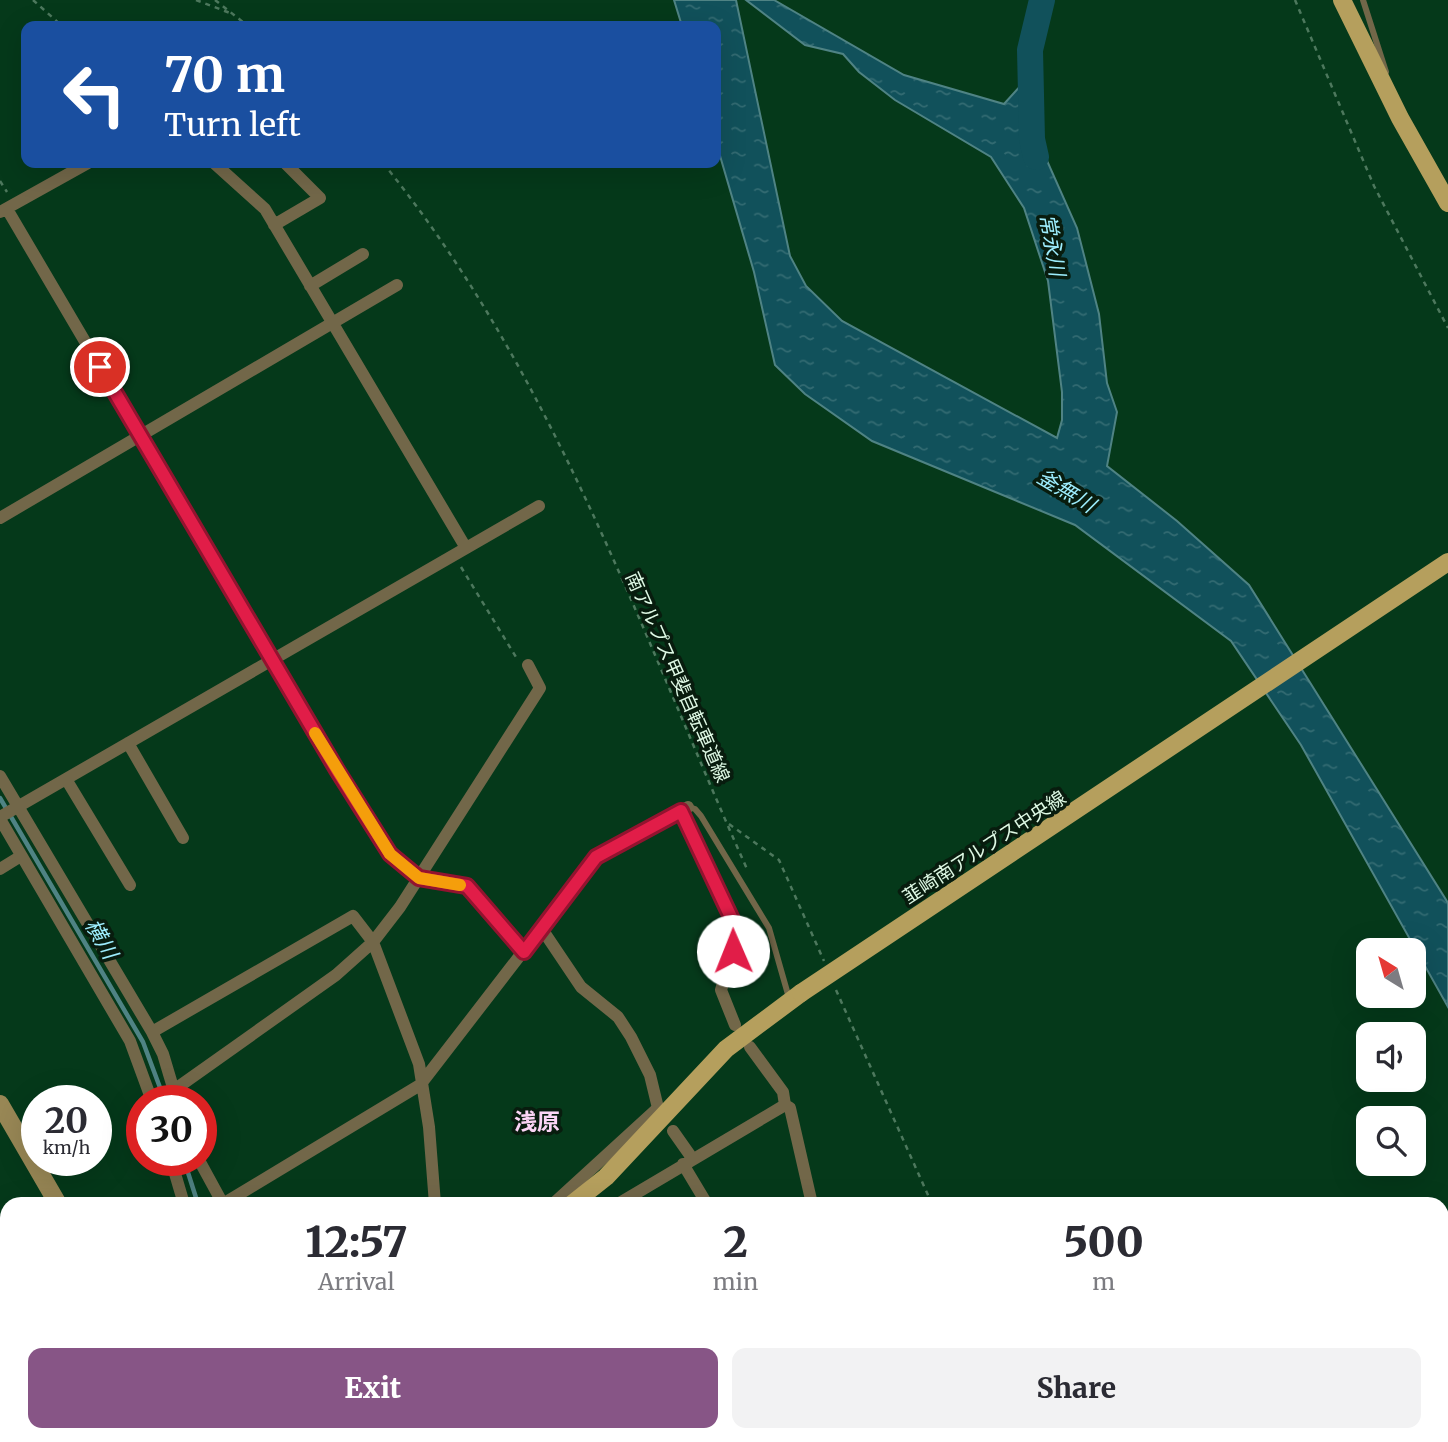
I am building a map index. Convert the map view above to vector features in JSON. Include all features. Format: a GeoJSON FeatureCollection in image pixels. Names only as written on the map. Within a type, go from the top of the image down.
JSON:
{"type":"FeatureCollection","features":[{"type":"Feature","properties":{"kind":"main road"},"geometry":{"type":"LineString","coordinates":[[1342,0],[1400,118],[1448,203]]}},
{"type":"Feature","properties":{"kind":"main road","name":"韮崎南アルプス中央線"},"geometry":{"type":"LineString","coordinates":[[581,1197],[606,1177],[726,1049],[795,997],[1448,562]]}},
{"type":"Feature","properties":{"kind":"main road"},"geometry":{"type":"LineString","coordinates":[[0,1104],[54,1197]]}},
{"type":"Feature","properties":{"kind":"street"},"geometry":{"type":"LineString","coordinates":[[79,168],[3,211],[140,434],[372,829],[390,854],[419,878],[467,886],[524,952]]}},
{"type":"Feature","properties":{"kind":"street"},"geometry":{"type":"LineString","coordinates":[[220,168],[265,209],[466,548]]}},
{"type":"Feature","properties":{"kind":"street"},"geometry":{"type":"LineString","coordinates":[[274,225],[320,198],[290,168]]}},
{"type":"Feature","properties":{"kind":"street"},"geometry":{"type":"LineString","coordinates":[[310,286],[363,254]]}},
{"type":"Feature","properties":{"kind":"street"},"geometry":{"type":"LineString","coordinates":[[0,517],[397,285]]}},
{"type":"Feature","properties":{"kind":"street"},"geometry":{"type":"LineString","coordinates":[[146,1085],[130,1041],[0,818],[539,506]]}},
{"type":"Feature","properties":{"kind":"street"},"geometry":{"type":"LineString","coordinates":[[190,1085],[336,975],[373,942],[419,878],[540,688],[528,665]]}},
{"type":"Feature","properties":{"kind":"street"},"geometry":{"type":"LineString","coordinates":[[128,743],[183,838]]}},
{"type":"Feature","properties":{"kind":"street"},"geometry":{"type":"LineString","coordinates":[[0,776],[152,1032],[171,1085]]}},
{"type":"Feature","properties":{"kind":"street"},"geometry":{"type":"LineString","coordinates":[[66,779],[130,885]]}},
{"type":"Feature","properties":{"kind":"street"},"geometry":{"type":"LineString","coordinates":[[236,1197],[420,1085],[596,857],[685,809],[738,932],[722,990],[735,1025]]}},
{"type":"Feature","properties":{"kind":"street"},"geometry":{"type":"LineString","coordinates":[[0,869],[21,856]]}},
{"type":"Feature","properties":{"kind":"street"},"geometry":{"type":"LineString","coordinates":[[152,1032],[353,916],[373,942],[418,1065],[429,1127],[431,1197]]}},
{"type":"Feature","properties":{"kind":"street"},"geometry":{"type":"LineString","coordinates":[[542,929],[581,987],[618,1017],[631,1037],[650,1076],[658,1108],[561,1197]]}},
{"type":"Feature","properties":{"kind":"street"},"geometry":{"type":"LineString","coordinates":[[750,1047],[783,1092],[785,1105],[790,1108],[810,1197]]}},
{"type":"Feature","properties":{"kind":"street"},"geometry":{"type":"LineString","coordinates":[[629,1197],[785,1105]]}},
{"type":"Feature","properties":{"kind":"street"},"geometry":{"type":"LineString","coordinates":[[673,1131],[704,1197]]}},
{"type":"Feature","properties":{"kind":"street"},"geometry":{"type":"LineString","coordinates":[[176,1176],[182,1197]]}},
{"type":"Feature","properties":{"kind":"street"},"geometry":{"type":"LineString","coordinates":[[209,1176],[222,1197]]}},
{"type":"Feature","properties":{"kind":"lane"},"geometry":{"type":"LineString","coordinates":[[1363,0],[1400,118]]}},
{"type":"Feature","properties":{"kind":"lane"},"geometry":{"type":"LineString","coordinates":[[685,809],[695,809],[701,816],[769,928],[795,997]]}},
{"type":"Feature","properties":{"kind":"path"},"geometry":{"type":"LineString","coordinates":[[33,0],[56,21]]}},
{"type":"Feature","properties":{"kind":"path"},"geometry":{"type":"LineString","coordinates":[[196,0],[233,14]]}},
{"type":"Feature","properties":{"kind":"path"},"geometry":{"type":"LineString","coordinates":[[215,0],[242,21]]}},
{"type":"Feature","properties":{"kind":"path"},"geometry":{"type":"LineString","coordinates":[[1295,0],[1374,186],[1448,328]]}},
{"type":"Feature","properties":{"kind":"path","name":"南アルプス甲斐自転車道線"},"geometry":{"type":"LineString","coordinates":[[387,168],[428,218],[507,345],[559,440],[726,822],[779,860],[827,970]]}},
{"type":"Feature","properties":{"kind":"path"},"geometry":{"type":"LineString","coordinates":[[453,556],[520,664],[528,665]]}},
{"type":"Feature","properties":{"kind":"path"},"geometry":{"type":"LineString","coordinates":[[833,982],[929,1197]]}},
{"type":"Feature","properties":{"kind":"water","name":"釜無川"},"geometry":{"type":"Polygon","coordinates":[[[674,0],[736,0],[790,256],[806,286],[842,321],[1057,438],[1062,420],[1062,392],[1048,281],[1024,208],[991,157],[895,100],[859,72],[843,54],[805,45],[746,0],[774,0],[904,75],[1004,104],[1031,74],[1032,127],[1077,228],[1099,314],[1107,383],[1117,412],[1107,466],[1177,521],[1249,585],[1448,903],[1448,1007],[1426,968],[1426,938],[1409,938],[1301,745],[1231,641],[1075,525],[872,441],[805,394],[775,365],[754,272],[721,159],[721,21],[680,21],[674,0]]]}},
{"type":"Feature","properties":{"kind":"waterway","name":"常永川"},"geometry":{"type":"LineString","coordinates":[[1036,157],[1032,139],[1030,50],[1042,0]]}},
{"type":"Feature","properties":{"kind":"waterway","name":"横川"},"geometry":{"type":"LineString","coordinates":[[0,798],[143,1042],[159,1085]]}},
{"type":"Feature","properties":{"kind":"waterway","name":"横川"},"geometry":{"type":"LineString","coordinates":[[189,1176],[196,1197]]}},
{"type":"Feature","properties":{"kind":"slow traffic"},"geometry":{"type":"LineString","coordinates":[[315,733],[372,829],[390,854],[419,878],[460,885]]}},
{"type":"Feature","properties":{"kind":"district","name":"浅原"},"geometry":{"type":"Point","coordinates":[537,1122]}},
{"type":"Feature","properties":{"kind":"route"},"geometry":{"type":"LineString","coordinates":[[100,367],[372,829],[390,854],[419,878],[467,886],[524,952],[596,857],[615,844],[681,811],[738,932],[733,951]]}}]}
